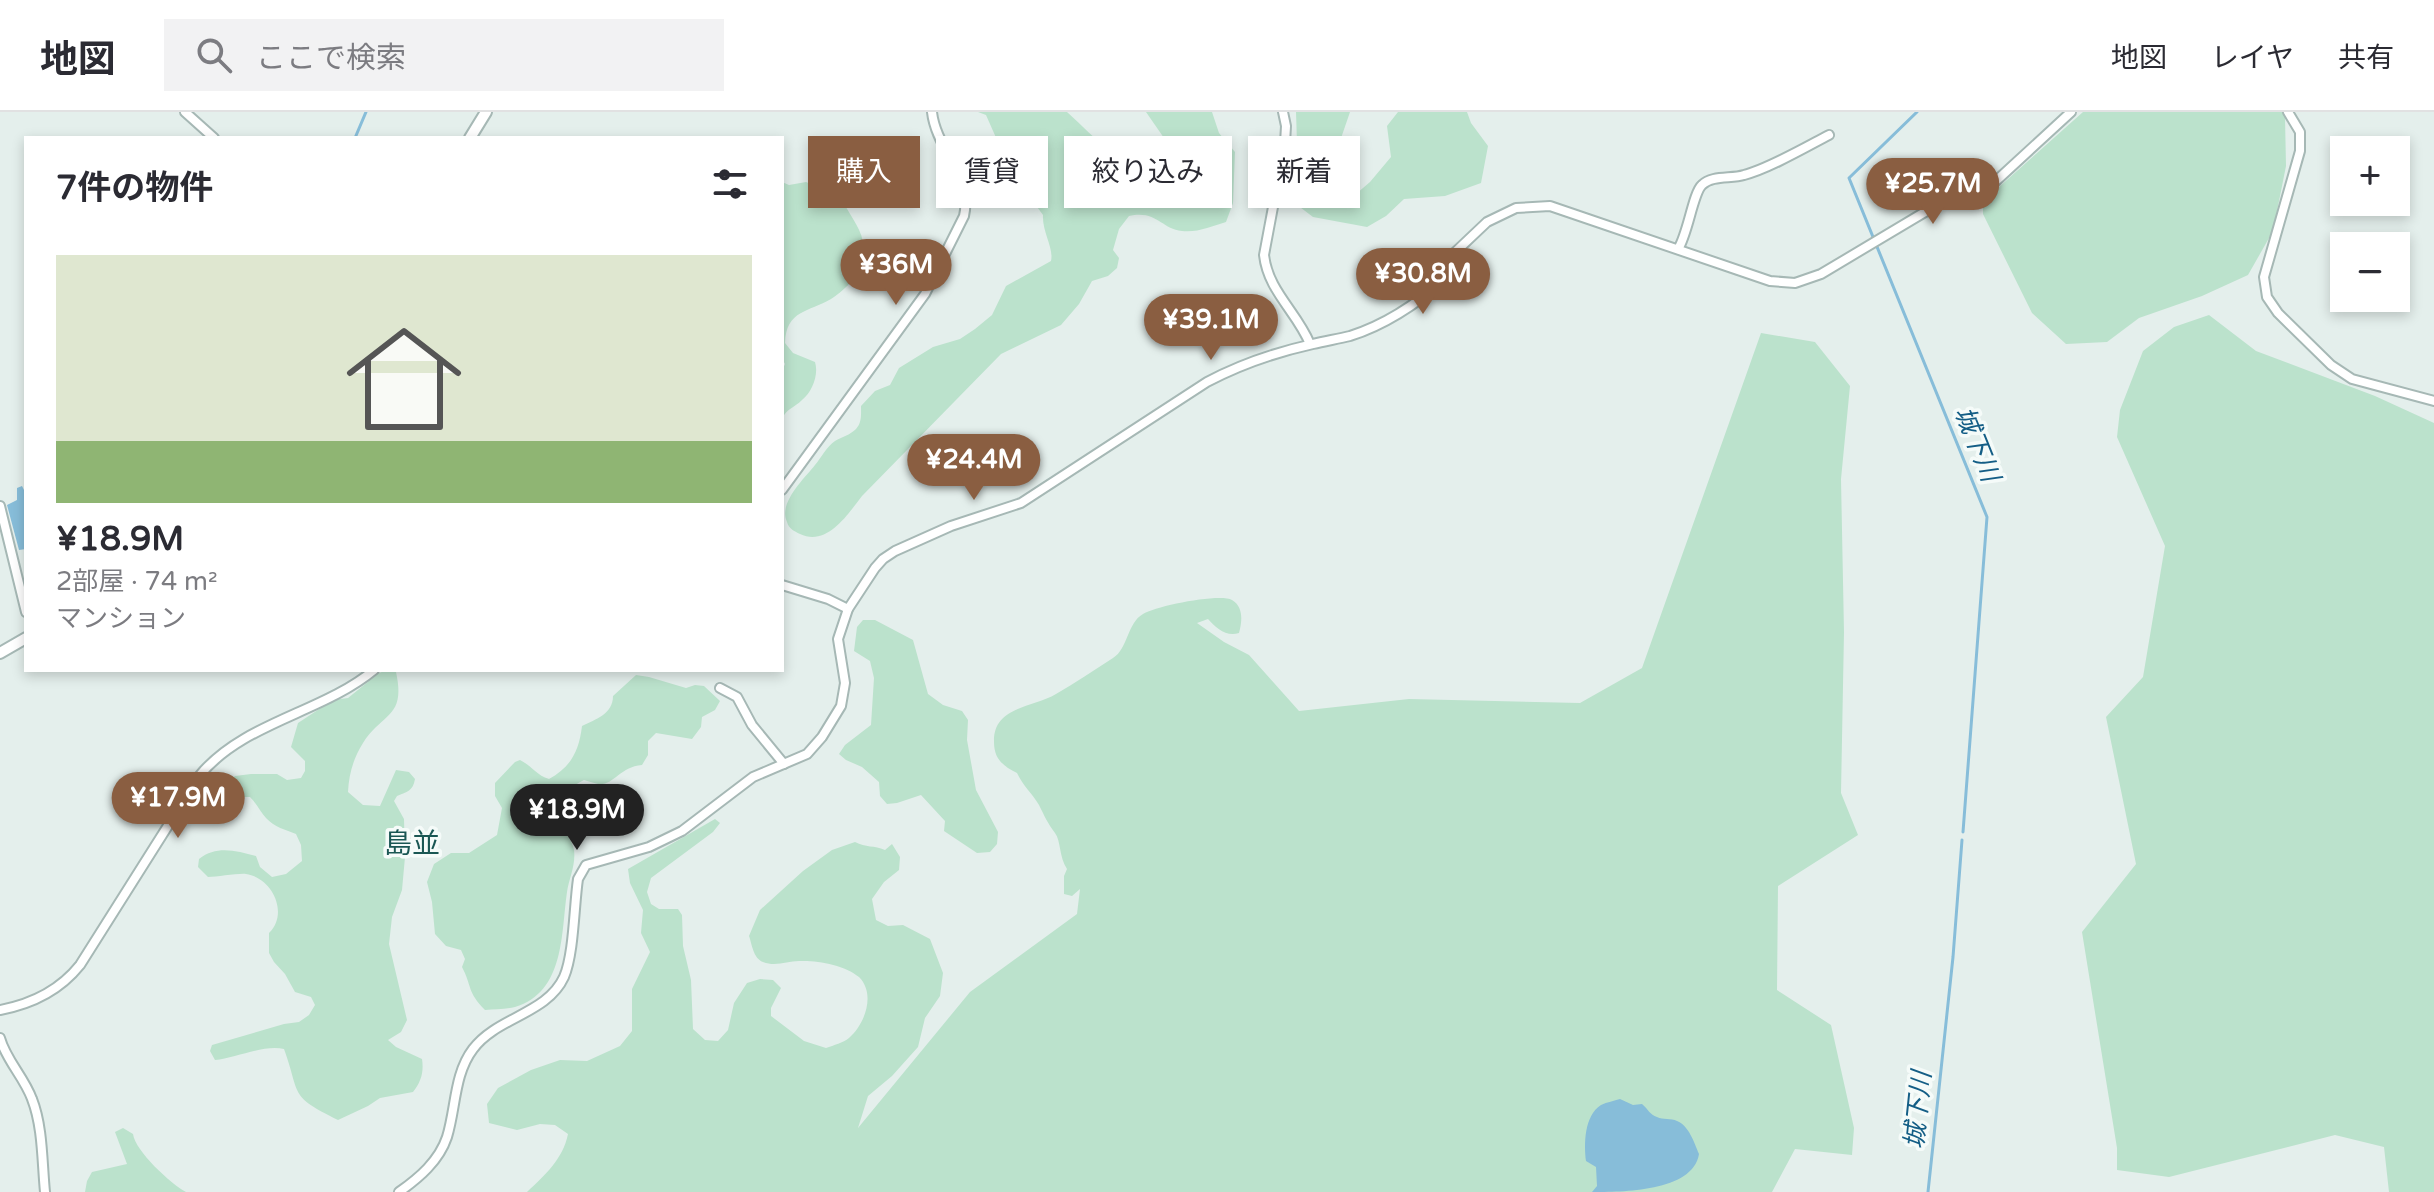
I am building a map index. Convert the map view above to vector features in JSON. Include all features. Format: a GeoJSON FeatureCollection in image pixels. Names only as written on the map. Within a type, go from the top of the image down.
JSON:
{"type":"FeatureCollection","features":[{"type":"Feature","properties":{"kind":"street"},"geometry":{"type":"LineString","coordinates":[[185,112],[212,136]]}},
{"type":"Feature","properties":{"kind":"street"},"geometry":{"type":"LineString","coordinates":[[471,136],[486,112]]}},
{"type":"Feature","properties":{"kind":"street"},"geometry":{"type":"LineString","coordinates":[[784,487],[925,294],[964,216],[966,192],[942,145],[932,112]]}},
{"type":"Feature","properties":{"kind":"street"},"geometry":{"type":"LineString","coordinates":[[1283,112],[1285,143],[1264,255],[1265,265],[1271,284],[1303,327],[1310,344]]}},
{"type":"Feature","properties":{"kind":"street"},"geometry":{"type":"LineString","coordinates":[[399,1192],[423,1174],[445,1141],[459,1076],[471,1051],[489,1033],[545,1001],[560,985],[568,966],[578,879],[582,869],[592,863],[649,847],[682,831],[753,777],[807,754],[822,737],[841,706],[845,683],[838,639],[848,609],[875,568],[895,551],[951,526],[1021,503],[1207,382],[1232,369],[1310,344],[1351,335],[1394,316],[1446,278],[1449,258],[1487,222],[1516,208],[1550,206],[1770,281],[1805,281],[1935,206],[1976,192],[1996,181],[2071,112]]}},
{"type":"Feature","properties":{"kind":"street"},"geometry":{"type":"LineString","coordinates":[[2288,112],[2300,132],[2300,151],[2264,277],[2267,297],[2278,313],[2331,365],[2352,379],[2434,401]]}},
{"type":"Feature","properties":{"kind":"street"},"geometry":{"type":"LineString","coordinates":[[1678,249],[1686,237],[1696,194],[1701,186],[1711,180],[1745,175],[1829,135]]}},
{"type":"Feature","properties":{"kind":"street"},"geometry":{"type":"LineString","coordinates":[[0,506],[24,604]]}},
{"type":"Feature","properties":{"kind":"street"},"geometry":{"type":"LineString","coordinates":[[784,586],[828,599],[848,609]]}},
{"type":"Feature","properties":{"kind":"street"},"geometry":{"type":"LineString","coordinates":[[0,653],[24,639]]}},
{"type":"Feature","properties":{"kind":"street"},"geometry":{"type":"LineString","coordinates":[[0,1010],[52,991],[68,980],[211,763],[268,727],[358,683],[372,672]]}},
{"type":"Feature","properties":{"kind":"street"},"geometry":{"type":"LineString","coordinates":[[720,688],[737,697],[752,725],[784,764]]}},
{"type":"Feature","properties":{"kind":"street"},"geometry":{"type":"LineString","coordinates":[[0,1038],[32,1099],[45,1192]]}},
{"type":"Feature","properties":{"kind":"green space"},"geometry":{"type":"Polygon","coordinates":[[[978,112],[1067,112],[1093,136],[1064,136],[1064,208],[1231,208],[1226,222],[1188,231],[1175,230],[1146,216],[1129,216],[1119,229],[1113,250],[1119,258],[1117,268],[1108,276],[1092,281],[1079,304],[1061,325],[1001,354],[862,496],[836,527],[819,536],[800,534],[787,522],[785,515],[789,499],[829,446],[856,429],[861,406],[875,391],[890,385],[899,368],[933,347],[960,339],[975,329],[992,315],[1006,286],[1051,261],[1043,215],[1038,208],[1048,208],[1048,136],[995,136],[986,115],[978,112]]]}},
{"type":"Feature","properties":{"kind":"green space"},"geometry":{"type":"Polygon","coordinates":[[[1146,112],[1212,112],[1222,136],[1163,136],[1146,112]]]}},
{"type":"Feature","properties":{"kind":"green space"},"geometry":{"type":"Polygon","coordinates":[[[1296,112],[1350,112],[1342,136],[1297,136],[1296,112]]]}},
{"type":"Feature","properties":{"kind":"green space"},"geometry":{"type":"Polygon","coordinates":[[[1398,112],[1467,112],[1488,146],[1481,183],[1445,196],[1404,199],[1386,216],[1367,227],[1313,217],[1301,208],[1360,208],[1360,191],[1391,157],[1387,126],[1398,112]]]}},
{"type":"Feature","properties":{"kind":"green space"},"geometry":{"type":"Polygon","coordinates":[[[2083,112],[2283,112],[2286,166],[2273,231],[2248,275],[2202,296],[2139,318],[2107,342],[2066,344],[2032,313],[1983,214],[1983,196],[1999,187],[2083,112]]]}},
{"type":"Feature","properties":{"kind":"green space"},"geometry":{"type":"Polygon","coordinates":[[[1232,148],[1235,152],[1232,206],[1232,148]]]}},
{"type":"Feature","properties":{"kind":"green space"},"geometry":{"type":"Polygon","coordinates":[[[806,182],[808,208],[847,208],[859,230],[864,251],[856,275],[845,288],[794,318],[786,332],[785,343],[793,353],[815,362],[816,372],[809,393],[784,416],[784,183],[806,182]]]}},
{"type":"Feature","properties":{"kind":"green space"},"geometry":{"type":"Polygon","coordinates":[[[2209,315],[2256,351],[2375,396],[2434,423],[2434,1192],[2389,1192],[2384,1147],[2335,1135],[2169,1177],[2117,1170],[2117,1148],[2082,932],[2136,864],[2106,717],[2143,677],[2165,546],[2117,437],[2120,410],[2143,351],[2174,327],[2209,315]]]}},
{"type":"Feature","properties":{"kind":"green space"},"geometry":{"type":"Polygon","coordinates":[[[1761,333],[1815,342],[1850,386],[1841,479],[1844,632],[1841,793],[1858,835],[1778,886],[1777,990],[1831,1025],[1854,1128],[1852,1155],[1795,1149],[1772,1192],[527,1192],[558,1159],[568,1134],[555,1125],[540,1124],[517,1130],[489,1123],[487,1104],[498,1088],[531,1070],[560,1060],[587,1061],[620,1046],[632,1031],[632,989],[650,952],[641,933],[643,910],[630,883],[628,869],[715,819],[720,823],[713,832],[651,878],[647,892],[651,904],[659,909],[678,909],[682,915],[683,946],[691,980],[693,1029],[705,1040],[718,1041],[728,1030],[734,1003],[747,983],[760,979],[773,980],[781,988],[771,1008],[771,1016],[804,1041],[826,1048],[847,1040],[860,1025],[868,1000],[864,984],[853,973],[830,964],[763,962],[755,954],[749,936],[760,910],[803,871],[832,850],[855,842],[885,850],[892,844],[900,857],[899,870],[884,882],[872,899],[876,920],[888,926],[903,925],[930,939],[943,973],[940,996],[925,1018],[918,1047],[892,1076],[868,1096],[858,1128],[970,992],[1077,914],[1080,889],[1072,896],[1064,894],[1067,869],[1057,836],[1017,773],[1004,765],[996,753],[995,730],[1000,721],[1016,710],[1056,694],[1113,658],[1143,614],[1174,604],[1215,598],[1232,600],[1239,607],[1239,633],[1226,633],[1208,619],[1197,623],[1249,655],[1299,711],[1409,699],[1580,703],[1642,668],[1761,333]]]}},
{"type":"Feature","properties":{"kind":"green space"},"geometry":{"type":"Polygon","coordinates":[[[863,620],[875,620],[913,640],[928,694],[943,705],[962,711],[968,720],[967,740],[976,790],[998,832],[997,844],[990,852],[977,853],[944,831],[945,821],[921,795],[887,804],[880,796],[879,782],[862,767],[839,754],[845,745],[871,725],[874,678],[870,661],[854,651],[857,627],[863,620]]]}},
{"type":"Feature","properties":{"kind":"green space"},"geometry":{"type":"Polygon","coordinates":[[[396,672],[398,698],[391,713],[360,749],[352,767],[348,792],[363,805],[380,806],[396,770],[409,772],[415,779],[411,789],[394,801],[404,819],[405,857],[402,890],[392,917],[389,944],[407,1020],[401,1032],[388,1040],[422,1059],[422,1073],[413,1092],[380,1098],[338,1120],[303,1099],[295,1086],[284,1049],[268,1048],[215,1060],[210,1051],[212,1045],[299,1022],[309,1015],[315,1005],[311,997],[295,992],[269,953],[269,933],[278,916],[278,907],[270,889],[256,877],[243,874],[208,877],[198,867],[199,859],[220,851],[256,856],[260,867],[272,877],[286,874],[302,861],[301,845],[296,834],[269,821],[250,797],[233,797],[224,793],[224,786],[235,776],[251,774],[277,774],[287,780],[301,778],[305,761],[291,747],[298,723],[333,700],[348,698],[379,673],[396,672]]]}},
{"type":"Feature","properties":{"kind":"green space"},"geometry":{"type":"Polygon","coordinates":[[[636,675],[686,688],[704,686],[720,701],[715,710],[702,717],[701,727],[692,739],[656,733],[648,741],[648,755],[642,765],[628,769],[604,784],[584,780],[564,794],[557,811],[561,826],[573,846],[574,861],[558,959],[552,975],[531,999],[515,1007],[485,1010],[470,989],[462,967],[465,959],[461,950],[446,946],[435,934],[427,882],[434,864],[451,853],[469,853],[497,835],[502,808],[495,796],[495,783],[520,760],[549,779],[557,774],[573,757],[582,726],[607,712],[613,696],[636,675]]]}},
{"type":"Feature","properties":{"kind":"green space"},"geometry":{"type":"Polygon","coordinates":[[[123,1128],[133,1134],[140,1149],[155,1166],[186,1192],[85,1192],[92,1172],[127,1164],[115,1132],[123,1128]]]}},
{"type":"Feature","properties":{"kind":"water"},"geometry":{"type":"Polygon","coordinates":[[[22,486],[24,490],[24,549],[19,550],[7,505],[17,500],[17,488],[22,486]]]}},
{"type":"Feature","properties":{"kind":"water"},"geometry":{"type":"Polygon","coordinates":[[[1620,1099],[1633,1105],[1642,1104],[1655,1116],[1681,1123],[1691,1135],[1699,1154],[1694,1167],[1670,1183],[1654,1187],[1592,1192],[1597,1186],[1596,1167],[1586,1161],[1588,1123],[1601,1105],[1620,1099]]]}},
{"type":"Feature","properties":{"kind":"waterway"},"geometry":{"type":"LineString","coordinates":[[356,136],[366,112]]}},
{"type":"Feature","properties":{"kind":"waterway","name":"城下川"},"geometry":{"type":"LineString","coordinates":[[1917,112],[1849,178],[1987,517],[1963,832]]}},
{"type":"Feature","properties":{"kind":"waterway","name":"城下川"},"geometry":{"type":"LineString","coordinates":[[1928,1192],[1962,840]]}},
{"type":"Feature","properties":{"kind":"district","name":"島並"},"geometry":{"type":"Point","coordinates":[412,844]}}]}
